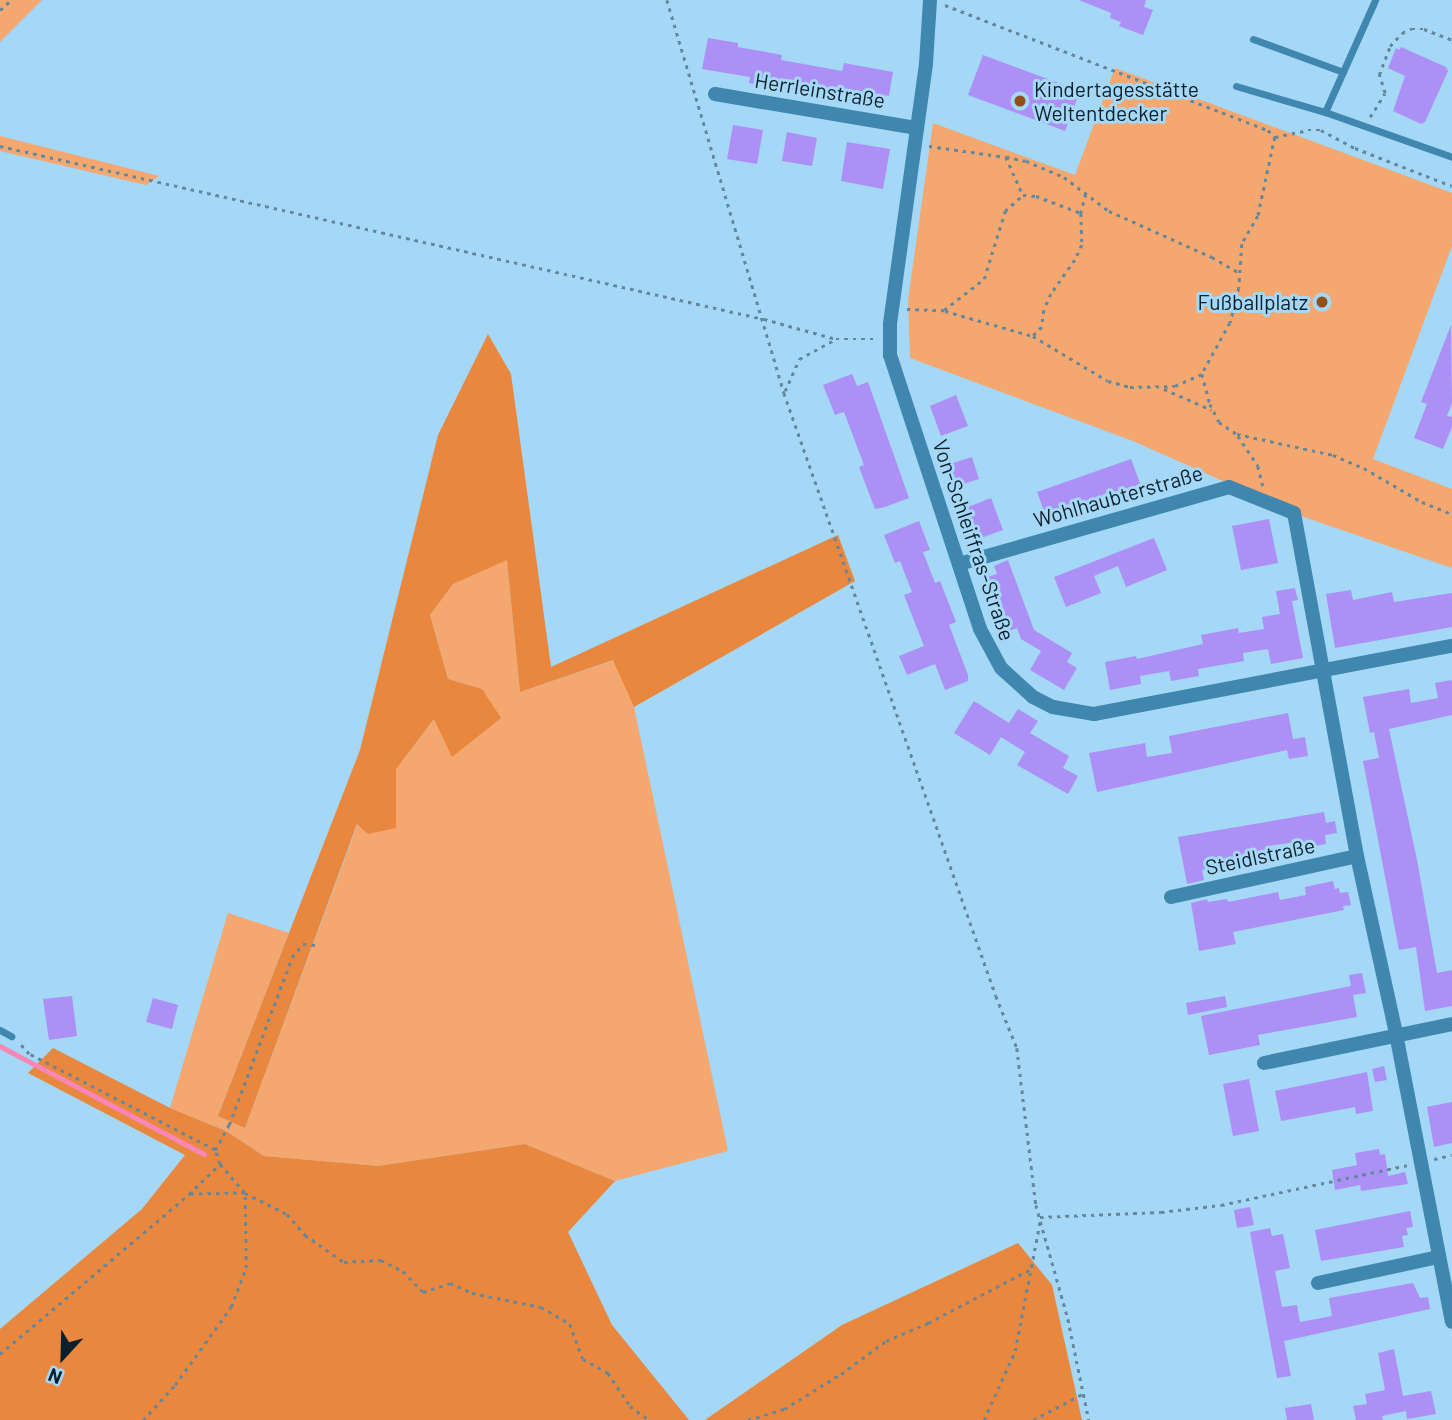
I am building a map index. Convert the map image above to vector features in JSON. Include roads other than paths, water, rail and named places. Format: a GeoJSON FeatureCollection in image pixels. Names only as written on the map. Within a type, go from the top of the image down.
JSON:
{"type":"FeatureCollection","features":[{"type":"Feature","properties":{"kind":"street","name":"Von-Schleiffras-Straße"},"geometry":{"type":"LineString","coordinates":[[930,0],[917,128],[889,339],[892,366],[958,564],[989,650],[1001,668],[1015,684],[1053,706],[1094,714],[1452,646]]}},
{"type":"Feature","properties":{"kind":"street","name":"Herrleinstraße"},"geometry":{"type":"LineString","coordinates":[[715,94],[917,128]]}},
{"type":"Feature","properties":{"kind":"street","name":"Wohlhaubterstraße"},"geometry":{"type":"LineString","coordinates":[[958,564],[1229,487],[1294,513],[1325,671]]}},
{"type":"Feature","properties":{"kind":"street"},"geometry":{"type":"LineString","coordinates":[[1325,671],[1357,856],[1396,1034],[1452,1322]]}},
{"type":"Feature","properties":{"kind":"street","name":"Steidlstraße"},"geometry":{"type":"LineString","coordinates":[[1171,897],[1357,856]]}},
{"type":"Feature","properties":{"kind":"street"},"geometry":{"type":"LineString","coordinates":[[1264,1063],[1452,1024]]}},
{"type":"Feature","properties":{"kind":"street"},"geometry":{"type":"LineString","coordinates":[[1318,1283],[1438,1257]]}},
{"type":"Feature","properties":{"kind":"lane"},"geometry":{"type":"LineString","coordinates":[[1325,112],[1375,0]]}},
{"type":"Feature","properties":{"kind":"lane"},"geometry":{"type":"LineString","coordinates":[[1253,39],[1343,72]]}},
{"type":"Feature","properties":{"kind":"lane"},"geometry":{"type":"LineString","coordinates":[[1236,86],[1325,112],[1452,157]]}},
{"type":"Feature","properties":{"kind":"lane"},"geometry":{"type":"LineString","coordinates":[[0,1030],[11,1036]]}},
{"type":"Feature","properties":{"kind":"waterway"},"geometry":{"type":"LineString","coordinates":[[0,1046],[204,1154]]}},
{"type":"Feature","properties":{"kind":"place","name":"Kindertagesstätte Weltentdecker"},"geometry":{"type":"Point","coordinates":[1020,101]}},
{"type":"Feature","properties":{"kind":"place","name":"Fußballplatz"},"geometry":{"type":"Point","coordinates":[1322,302]}}]}
